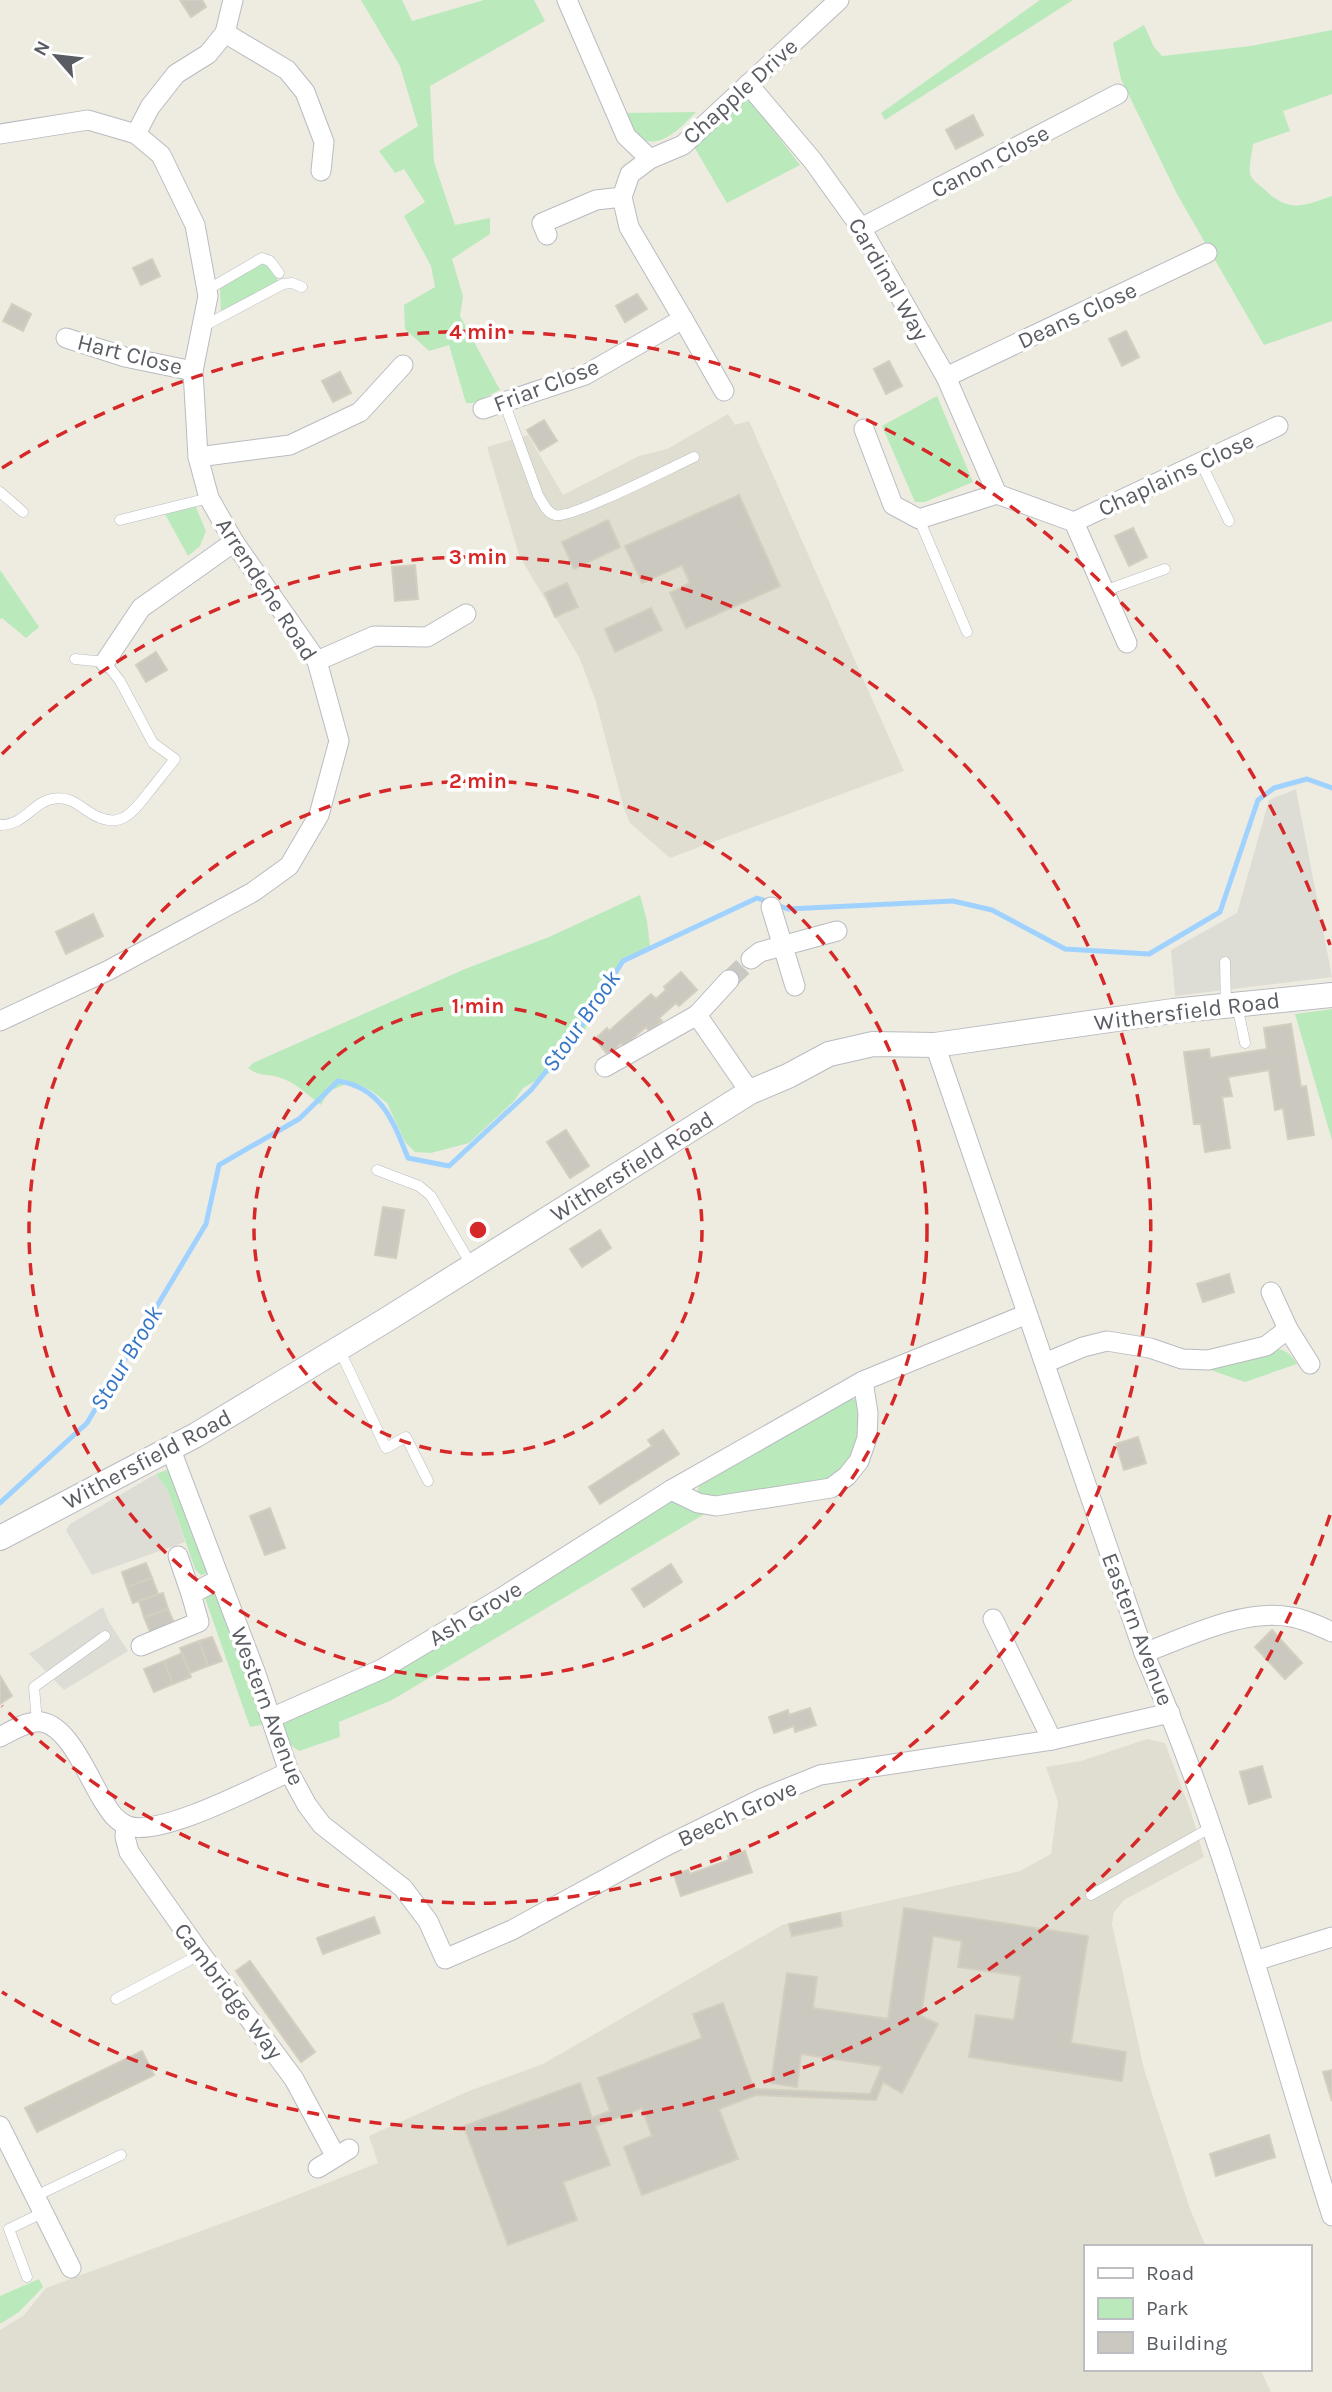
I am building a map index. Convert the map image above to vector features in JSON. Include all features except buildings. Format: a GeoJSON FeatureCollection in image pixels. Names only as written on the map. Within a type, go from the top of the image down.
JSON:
{"type":"FeatureCollection","features":[{"type":"Feature","properties":{"kind":"street"},"geometry":{"type":"LineString","coordinates":[[136,134],[150,107],[176,75],[208,54],[225,33],[233,0]]}},
{"type":"Feature","properties":{"kind":"street"},"geometry":{"type":"LineString","coordinates":[[568,0],[626,136],[650,159]]}},
{"type":"Feature","properties":{"kind":"street","name":"Chapple Drive"},"geometry":{"type":"LineString","coordinates":[[622,197],[631,174],[650,159],[683,145],[839,0]]}},
{"type":"Feature","properties":{"kind":"street"},"geometry":{"type":"LineString","coordinates":[[225,33],[287,69],[305,92],[324,142],[321,171]]}},
{"type":"Feature","properties":{"kind":"street","name":"Cardinal Way"},"geometry":{"type":"LineString","coordinates":[[748,84],[813,161],[861,228],[946,377],[997,494]]}},
{"type":"Feature","properties":{"kind":"street","name":"Canon Close"},"geometry":{"type":"LineString","coordinates":[[861,228],[1118,94]]}},
{"type":"Feature","properties":{"kind":"street","name":"Arrendene Road"},"geometry":{"type":"LineString","coordinates":[[0,134],[88,120],[136,134],[161,155],[195,225],[208,296],[193,371],[198,457],[209,498],[234,542],[317,661],[339,741],[319,815],[289,866],[253,892],[109,970],[0,1021]]}},
{"type":"Feature","properties":{"kind":"street"},"geometry":{"type":"LineString","coordinates":[[547,235],[542,223],[596,200],[622,197],[629,227],[724,391]]}},
{"type":"Feature","properties":{"kind":"street","name":"Deans Close"},"geometry":{"type":"LineString","coordinates":[[946,377],[1207,253]]}},
{"type":"Feature","properties":{"kind":"street","name":"Friar Close"},"geometry":{"type":"LineString","coordinates":[[483,409],[585,375],[683,319]]}},
{"type":"Feature","properties":{"kind":"street","name":"Hart Close"},"geometry":{"type":"LineString","coordinates":[[66,338],[125,357],[193,371]]}},
{"type":"Feature","properties":{"kind":"street"},"geometry":{"type":"LineString","coordinates":[[198,457],[290,445],[360,412],[403,365]]}},
{"type":"Feature","properties":{"kind":"street","name":"Chaplains Close"},"geometry":{"type":"LineString","coordinates":[[1074,522],[1278,426]]}},
{"type":"Feature","properties":{"kind":"street"},"geometry":{"type":"LineString","coordinates":[[864,429],[893,505],[919,519],[997,494],[1074,522],[1127,643]]}},
{"type":"Feature","properties":{"kind":"street"},"geometry":{"type":"LineString","coordinates":[[105,662],[141,608],[234,542]]}},
{"type":"Feature","properties":{"kind":"street"},"geometry":{"type":"LineString","coordinates":[[317,661],[374,636],[427,637],[466,614]]}},
{"type":"Feature","properties":{"kind":"street"},"geometry":{"type":"LineString","coordinates":[[771,906],[795,986]]}},
{"type":"Feature","properties":{"kind":"street"},"geometry":{"type":"LineString","coordinates":[[751,960],[760,952],[837,931]]}},
{"type":"Feature","properties":{"kind":"street"},"geometry":{"type":"LineString","coordinates":[[605,1067],[697,1015],[729,980]]}},
{"type":"Feature","properties":{"kind":"street","name":"Withersfield Road"},"geometry":{"type":"LineString","coordinates":[[0,1538],[171,1450],[750,1092],[829,1054],[873,1044],[935,1045],[1173,1010],[1332,995]]}},
{"type":"Feature","properties":{"kind":"street"},"geometry":{"type":"LineString","coordinates":[[697,1015],[750,1092]]}},
{"type":"Feature","properties":{"kind":"street","name":"Eastern Avenue"},"geometry":{"type":"LineString","coordinates":[[935,1045],[1143,1653],[1170,1713],[1210,1828],[1255,1961],[1332,2216]]}},
{"type":"Feature","properties":{"kind":"street"},"geometry":{"type":"LineString","coordinates":[[1271,1292],[1288,1329],[1310,1364]]}},
{"type":"Feature","properties":{"kind":"street","name":"Ash Grove"},"geometry":{"type":"LineString","coordinates":[[271,1718],[382,1669],[501,1598],[671,1490],[863,1381],[1027,1314]]}},
{"type":"Feature","properties":{"kind":"street"},"geometry":{"type":"LineString","coordinates":[[1045,1363],[1083,1347],[1107,1341],[1150,1348],[1182,1359],[1208,1360],[1266,1346],[1288,1329]]}},
{"type":"Feature","properties":{"kind":"street"},"geometry":{"type":"LineString","coordinates":[[671,1490],[698,1503],[716,1506],[831,1488],[847,1476],[859,1461],[867,1438],[868,1413],[863,1381]]}},
{"type":"Feature","properties":{"kind":"street","name":"Western Avenue"},"geometry":{"type":"LineString","coordinates":[[171,1450],[289,1772],[307,1805],[323,1825],[403,1888],[428,1921],[445,1959]]}},
{"type":"Feature","properties":{"kind":"street"},"geometry":{"type":"LineString","coordinates":[[141,1646],[199,1622],[178,1556]]}},
{"type":"Feature","properties":{"kind":"street"},"geometry":{"type":"LineString","coordinates":[[191,1594],[220,1579]]}},
{"type":"Feature","properties":{"kind":"street"},"geometry":{"type":"LineString","coordinates":[[1143,1653],[1250,1617],[1293,1617],[1332,1632]]}},
{"type":"Feature","properties":{"kind":"street"},"geometry":{"type":"LineString","coordinates":[[993,1619],[1052,1740]]}},
{"type":"Feature","properties":{"kind":"street","name":"Beech Grove"},"geometry":{"type":"LineString","coordinates":[[445,1959],[512,1930],[763,1798],[820,1775],[1052,1740],[1170,1713]]}},
{"type":"Feature","properties":{"kind":"street"},"geometry":{"type":"LineString","coordinates":[[0,1737],[16,1728],[37,1722]]}},
{"type":"Feature","properties":{"kind":"street","name":"Cambridge Way"},"geometry":{"type":"LineString","coordinates":[[37,1722],[53,1726],[67,1738],[113,1816],[126,1826],[125,1838],[129,1852],[294,2079],[342,2153],[318,2168]]}},
{"type":"Feature","properties":{"kind":"street"},"geometry":{"type":"LineString","coordinates":[[126,1826],[146,1829],[165,1824],[289,1772]]}},
{"type":"Feature","properties":{"kind":"street"},"geometry":{"type":"LineString","coordinates":[[1255,1961],[1332,1937]]}},
{"type":"Feature","properties":{"kind":"street"},"geometry":{"type":"LineString","coordinates":[[0,2126],[71,2269]]}},
{"type":"Feature","properties":{"kind":"lane"},"geometry":{"type":"LineString","coordinates":[[207,290],[262,258],[270,261],[279,273]]}},
{"type":"Feature","properties":{"kind":"lane"},"geometry":{"type":"LineString","coordinates":[[202,327],[283,284],[292,283],[302,287]]}},
{"type":"Feature","properties":{"kind":"lane"},"geometry":{"type":"LineString","coordinates":[[504,402],[538,495],[555,516],[583,509],[694,457]]}},
{"type":"Feature","properties":{"kind":"lane"},"geometry":{"type":"LineString","coordinates":[[1201,463],[1229,521]]}},
{"type":"Feature","properties":{"kind":"lane"},"geometry":{"type":"LineString","coordinates":[[0,492],[23,512]]}},
{"type":"Feature","properties":{"kind":"lane"},"geometry":{"type":"LineString","coordinates":[[120,520],[209,498]]}},
{"type":"Feature","properties":{"kind":"lane"},"geometry":{"type":"LineString","coordinates":[[919,519],[967,632]]}},
{"type":"Feature","properties":{"kind":"lane"},"geometry":{"type":"LineString","coordinates":[[1104,591],[1165,569]]}},
{"type":"Feature","properties":{"kind":"lane"},"geometry":{"type":"LineString","coordinates":[[0,825],[10,825],[33,812],[48,799],[62,797],[73,800],[97,818],[113,821],[123,819],[134,811],[175,759],[153,743],[120,681],[105,662],[75,659]]}},
{"type":"Feature","properties":{"kind":"lane"},"geometry":{"type":"LineString","coordinates":[[1225,962],[1232,1005],[1245,1043]]}},
{"type":"Feature","properties":{"kind":"lane"},"geometry":{"type":"LineString","coordinates":[[377,1170],[419,1186],[431,1196],[472,1266]]}},
{"type":"Feature","properties":{"kind":"lane"},"geometry":{"type":"LineString","coordinates":[[339,1348],[386,1448],[406,1437],[428,1481]]}},
{"type":"Feature","properties":{"kind":"lane"},"geometry":{"type":"LineString","coordinates":[[37,1722],[34,1687],[105,1636]]}},
{"type":"Feature","properties":{"kind":"lane"},"geometry":{"type":"LineString","coordinates":[[1091,1895],[1210,1828]]}},
{"type":"Feature","properties":{"kind":"lane"},"geometry":{"type":"LineString","coordinates":[[116,1999],[201,1954]]}},
{"type":"Feature","properties":{"kind":"lane"},"geometry":{"type":"LineString","coordinates":[[27,2277],[9,2229],[40,2204],[121,2155]]}},
{"type":"Feature","properties":{"kind":"shaded area"},"geometry":{"type":"Polygon","coordinates":[[[728,414],[735,425],[749,421],[904,771],[670,858],[630,823],[596,702],[580,659],[519,555],[487,447],[528,435],[563,495],[639,456],[667,449],[728,414]]]}},
{"type":"Feature","properties":{"kind":"shaded area"},"geometry":{"type":"Polygon","coordinates":[[[1296,789],[1332,977],[1175,996],[1171,950],[1237,913],[1269,800],[1296,789]]]}},
{"type":"Feature","properties":{"kind":"shaded area"},"geometry":{"type":"Polygon","coordinates":[[[156,1474],[168,1491],[185,1542],[92,1575],[66,1530],[70,1524],[156,1474]]]}},
{"type":"Feature","properties":{"kind":"shaded area"},"geometry":{"type":"Polygon","coordinates":[[[103,1607],[109,1622],[128,1651],[64,1690],[29,1654],[103,1607]]]}},
{"type":"Feature","properties":{"kind":"shaded area"},"geometry":{"type":"Polygon","coordinates":[[[1147,1739],[1165,1743],[1191,1812],[1204,1857],[1124,1900],[1114,1912],[1112,1924],[1144,2069],[1190,2209],[1205,2245],[1084,2245],[1084,2371],[1261,2371],[1271,2392],[0,2392],[0,2330],[24,2315],[46,2288],[378,2163],[369,2136],[469,2091],[543,2064],[782,1925],[1020,1871],[1051,1854],[1058,1802],[1046,1767],[1081,1761],[1147,1739]]]}},
{"type":"Feature","properties":{"kind":"green space"},"geometry":{"type":"Polygon","coordinates":[[[361,0],[402,0],[412,21],[484,0],[534,0],[545,21],[430,86],[434,162],[455,225],[490,218],[490,234],[452,259],[463,296],[460,316],[500,390],[473,403],[466,403],[449,345],[429,351],[405,329],[404,305],[435,287],[431,266],[404,216],[425,202],[404,169],[395,173],[379,151],[418,126],[400,66],[361,0]]]}},
{"type":"Feature","properties":{"kind":"green space"},"geometry":{"type":"Polygon","coordinates":[[[1040,0],[1073,0],[885,120],[881,113],[1040,0]]]}},
{"type":"Feature","properties":{"kind":"green space"},"geometry":{"type":"Polygon","coordinates":[[[1144,25],[1154,47],[1162,56],[1251,46],[1332,30],[1332,94],[1283,111],[1290,131],[1253,144],[1250,170],[1256,182],[1289,205],[1305,205],[1332,196],[1332,321],[1264,345],[1177,194],[1121,79],[1113,43],[1144,25]]]}},
{"type":"Feature","properties":{"kind":"green space"},"geometry":{"type":"Polygon","coordinates":[[[748,97],[800,165],[727,203],[693,145],[748,97]]]}},
{"type":"Feature","properties":{"kind":"green space"},"geometry":{"type":"Polygon","coordinates":[[[696,112],[670,135],[654,141],[638,137],[623,113],[696,112]]]}},
{"type":"Feature","properties":{"kind":"green space"},"geometry":{"type":"Polygon","coordinates":[[[261,264],[268,266],[280,283],[221,315],[220,288],[261,264]]]}},
{"type":"Feature","properties":{"kind":"green space"},"geometry":{"type":"Polygon","coordinates":[[[937,396],[973,482],[925,502],[915,502],[882,426],[937,396]]]}},
{"type":"Feature","properties":{"kind":"green space"},"geometry":{"type":"Polygon","coordinates":[[[195,505],[206,531],[200,546],[188,556],[165,514],[195,505]]]}},
{"type":"Feature","properties":{"kind":"green space"},"geometry":{"type":"Polygon","coordinates":[[[0,570],[39,627],[26,638],[0,619],[0,570]]]}},
{"type":"Feature","properties":{"kind":"green space"},"geometry":{"type":"Polygon","coordinates":[[[640,895],[650,946],[631,956],[618,969],[578,1042],[563,1061],[549,1073],[523,1088],[514,1101],[469,1143],[431,1153],[415,1152],[405,1142],[387,1103],[372,1091],[357,1084],[344,1085],[329,1091],[321,1105],[287,1080],[257,1073],[248,1068],[253,1063],[465,969],[549,937],[640,895]]]}},
{"type":"Feature","properties":{"kind":"green space"},"geometry":{"type":"Polygon","coordinates":[[[1332,1009],[1332,1140],[1295,1014],[1332,1009]]]}},
{"type":"Feature","properties":{"kind":"green space"},"geometry":{"type":"Polygon","coordinates":[[[1272,1348],[1287,1352],[1297,1364],[1245,1382],[1202,1367],[1272,1348]]]}},
{"type":"Feature","properties":{"kind":"green space"},"geometry":{"type":"Polygon","coordinates":[[[850,1399],[860,1401],[856,1455],[829,1483],[718,1499],[696,1495],[701,1481],[850,1399]]]}},
{"type":"Feature","properties":{"kind":"green space"},"geometry":{"type":"Polygon","coordinates":[[[172,1468],[210,1564],[206,1574],[201,1575],[195,1569],[168,1491],[156,1474],[172,1468]]]}},
{"type":"Feature","properties":{"kind":"green space"},"geometry":{"type":"Polygon","coordinates":[[[669,1500],[708,1512],[392,1700],[339,1722],[340,1737],[299,1751],[288,1741],[283,1728],[283,1716],[669,1500]]]}},
{"type":"Feature","properties":{"kind":"green space"},"geometry":{"type":"Polygon","coordinates":[[[209,1591],[219,1594],[261,1711],[261,1725],[250,1727],[205,1598],[209,1591]]]}},
{"type":"Feature","properties":{"kind":"green space"},"geometry":{"type":"Polygon","coordinates":[[[39,2279],[43,2287],[19,2312],[0,2324],[0,2296],[39,2279]]]}},
{"type":"Feature","properties":{"kind":"waterway","name":"Stour Brook"},"geometry":{"type":"LineString","coordinates":[[0,1503],[87,1423],[206,1224],[219,1165],[299,1119],[338,1081],[353,1085],[376,1099],[391,1119],[408,1158],[449,1166],[531,1090],[577,1033],[623,961],[757,898],[788,909],[953,901],[992,910],[1065,949],[1149,954],[1220,912],[1258,800],[1274,788],[1307,779],[1332,788]]}},
{"type":"Feature","properties":{"kind":"tunnel"},"geometry":{"type":"LineString","coordinates":[[729,980],[751,959]]}}]}
